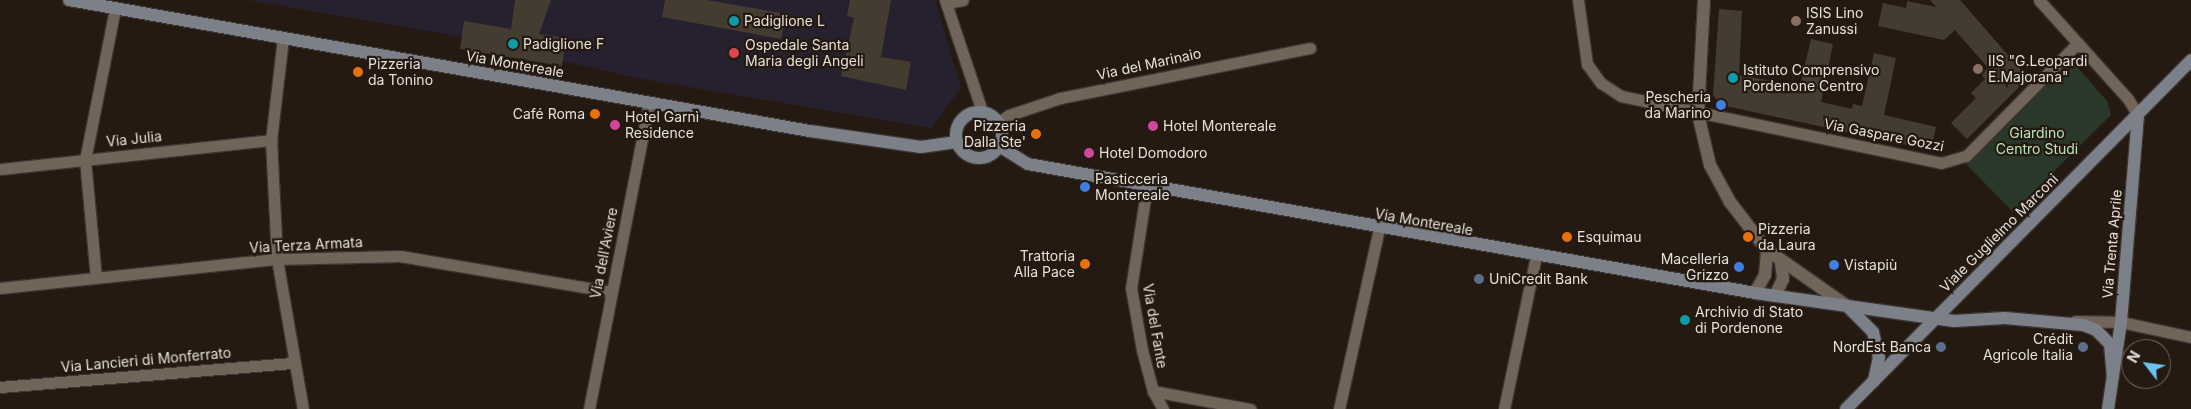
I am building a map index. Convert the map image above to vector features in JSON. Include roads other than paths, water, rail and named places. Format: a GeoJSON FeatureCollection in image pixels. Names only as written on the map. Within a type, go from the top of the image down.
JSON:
{"type":"FeatureCollection","features":[{"type":"Feature","properties":{"kind":"main road","name":"Via Montereale"},"geometry":{"type":"LineString","coordinates":[[69,0],[649,103],[921,147],[957,142]]}},
{"type":"Feature","properties":{"kind":"main road","name":"Viale Guglielmo Marconi"},"geometry":{"type":"LineString","coordinates":[[1846,409],[2191,60]]}},
{"type":"Feature","properties":{"kind":"main road"},"geometry":{"type":"LineString","coordinates":[[982,111],[999,122],[1003,134],[1000,146],[988,156],[973,157],[957,142],[961,120],[982,111]]}},
{"type":"Feature","properties":{"kind":"main road","name":"Via Trenta Aprile"},"geometry":{"type":"LineString","coordinates":[[2113,376],[2121,322],[2138,115]]}},
{"type":"Feature","properties":{"kind":"main road","name":"Via Montereale"},"geometry":{"type":"LineString","coordinates":[[1000,146],[1028,164],[1379,229],[1756,293],[1933,319],[2063,321],[2096,330],[2104,336],[2112,355],[2113,376]]}},
{"type":"Feature","properties":{"kind":"main road"},"geometry":{"type":"LineString","coordinates":[[1849,308],[1863,319],[1877,343],[1879,357],[1873,383]]}},
{"type":"Feature","properties":{"kind":"main road"},"geometry":{"type":"LineString","coordinates":[[2108,409],[2113,376]]}},
{"type":"Feature","properties":{"kind":"street"},"geometry":{"type":"LineString","coordinates":[[963,0],[945,1],[982,111]]}},
{"type":"Feature","properties":{"kind":"street","name":"Via Gaspare Gozzi"},"geometry":{"type":"LineString","coordinates":[[1578,0],[1587,64],[1601,83],[1621,96],[1698,114],[1950,162],[1975,147],[2078,43]]}},
{"type":"Feature","properties":{"kind":"street"},"geometry":{"type":"LineString","coordinates":[[1704,0],[1698,114],[1704,148],[1717,178],[1767,250],[1781,263],[1849,308]]}},
{"type":"Feature","properties":{"kind":"street"},"geometry":{"type":"LineString","coordinates":[[2039,0],[2128,99],[2138,115]]}},
{"type":"Feature","properties":{"kind":"street"},"geometry":{"type":"LineString","coordinates":[[96,278],[85,160],[115,8]]}},
{"type":"Feature","properties":{"kind":"street"},"geometry":{"type":"LineString","coordinates":[[283,38],[271,140],[278,259],[303,409]]}},
{"type":"Feature","properties":{"kind":"street","name":"Via del Marinaio"},"geometry":{"type":"LineString","coordinates":[[999,122],[1009,115],[1060,98],[1310,48]]}},
{"type":"Feature","properties":{"kind":"street","name":"Via dell'Aviere"},"geometry":{"type":"LineString","coordinates":[[589,409],[649,103]]}},
{"type":"Feature","properties":{"kind":"street","name":"Via Julia"},"geometry":{"type":"LineString","coordinates":[[0,169],[271,140]]}},
{"type":"Feature","properties":{"kind":"street","name":"Via del Fante"},"geometry":{"type":"LineString","coordinates":[[1147,186],[1131,288],[1153,391],[1163,409]]}},
{"type":"Feature","properties":{"kind":"street"},"geometry":{"type":"LineString","coordinates":[[1339,409],[1379,229]]}},
{"type":"Feature","properties":{"kind":"street"},"geometry":{"type":"LineString","coordinates":[[1756,293],[1765,275],[1767,250]]}},
{"type":"Feature","properties":{"kind":"street","name":"Via Terza Armata"},"geometry":{"type":"LineString","coordinates":[[0,288],[278,259],[400,256],[612,292]]}},
{"type":"Feature","properties":{"kind":"street"},"geometry":{"type":"LineString","coordinates":[[1504,409],[1536,256]]}},
{"type":"Feature","properties":{"kind":"street"},"geometry":{"type":"LineString","coordinates":[[1775,296],[1783,279],[1781,263]]}},
{"type":"Feature","properties":{"kind":"street"},"geometry":{"type":"LineString","coordinates":[[2063,321],[2121,322],[2191,337]]}},
{"type":"Feature","properties":{"kind":"street","name":"Via Lancieri di Monferrato"},"geometry":{"type":"LineString","coordinates":[[0,387],[294,363]]}},
{"type":"Feature","properties":{"kind":"street"},"geometry":{"type":"LineString","coordinates":[[1153,391],[1250,409]]}},
{"type":"Feature","properties":{"kind":"place","name":"Padiglione L"},"geometry":{"type":"Point","coordinates":[734,21]}},
{"type":"Feature","properties":{"kind":"place","name":"ISIS Lino Zanussi"},"geometry":{"type":"Point","coordinates":[1796,21]}},
{"type":"Feature","properties":{"kind":"place","name":"Padiglione F"},"geometry":{"type":"Point","coordinates":[513,44]}},
{"type":"Feature","properties":{"kind":"place","name":"Ospedale Santa Maria degli Angeli"},"geometry":{"type":"Point","coordinates":[734,53]}},
{"type":"Feature","properties":{"kind":"place","name":"IIS \"G.Leopardi E.Majorana\""},"geometry":{"type":"Point","coordinates":[1978,69]}},
{"type":"Feature","properties":{"kind":"place","name":"Pizzeria da Tonino"},"geometry":{"type":"Point","coordinates":[358,72]}},
{"type":"Feature","properties":{"kind":"place","name":"Istituto Comprensivo Pordenone Centro"},"geometry":{"type":"Point","coordinates":[1733,78]}},
{"type":"Feature","properties":{"kind":"place","name":"Pescheria da Marino"},"geometry":{"type":"Point","coordinates":[1721,105]}},
{"type":"Feature","properties":{"kind":"place","name":"Café Roma"},"geometry":{"type":"Point","coordinates":[595,114]}},
{"type":"Feature","properties":{"kind":"place","name":"Hotel Garnì Residence"},"geometry":{"type":"Point","coordinates":[615,125]}},
{"type":"Feature","properties":{"kind":"place","name":"Hotel Montereale"},"geometry":{"type":"Point","coordinates":[1153,126]}},
{"type":"Feature","properties":{"kind":"place","name":"Pizzeria Dalla Ste'"},"geometry":{"type":"Point","coordinates":[1036,134]}},
{"type":"Feature","properties":{"kind":"place","name":"Hotel Domodoro"},"geometry":{"type":"Point","coordinates":[1089,153]}},
{"type":"Feature","properties":{"kind":"place","name":"Pasticceria Montereale"},"geometry":{"type":"Point","coordinates":[1085,187]}},
{"type":"Feature","properties":{"kind":"place","name":"Esquimau"},"geometry":{"type":"Point","coordinates":[1567,237]}},
{"type":"Feature","properties":{"kind":"place","name":"Pizzeria da Laura"},"geometry":{"type":"Point","coordinates":[1748,237]}},
{"type":"Feature","properties":{"kind":"place","name":"Trattoria Alla Pace"},"geometry":{"type":"Point","coordinates":[1085,264]}},
{"type":"Feature","properties":{"kind":"place","name":"Vistapiù"},"geometry":{"type":"Point","coordinates":[1834,265]}},
{"type":"Feature","properties":{"kind":"place","name":"Macelleria Grizzo"},"geometry":{"type":"Point","coordinates":[1739,267]}},
{"type":"Feature","properties":{"kind":"place","name":"UniCredit Bank"},"geometry":{"type":"Point","coordinates":[1479,279]}},
{"type":"Feature","properties":{"kind":"place","name":"Archivio di Stato di Pordenone"},"geometry":{"type":"Point","coordinates":[1685,320]}},
{"type":"Feature","properties":{"kind":"place","name":"NordEst Banca"},"geometry":{"type":"Point","coordinates":[1941,347]}},
{"type":"Feature","properties":{"kind":"place","name":"Crédit Agricole Italia"},"geometry":{"type":"Point","coordinates":[2083,347]}},
{"type":"Feature","properties":{"kind":"park label","name":"Giardino Centro Studi"},"geometry":{"type":"Point","coordinates":[2037,142]}}]}
